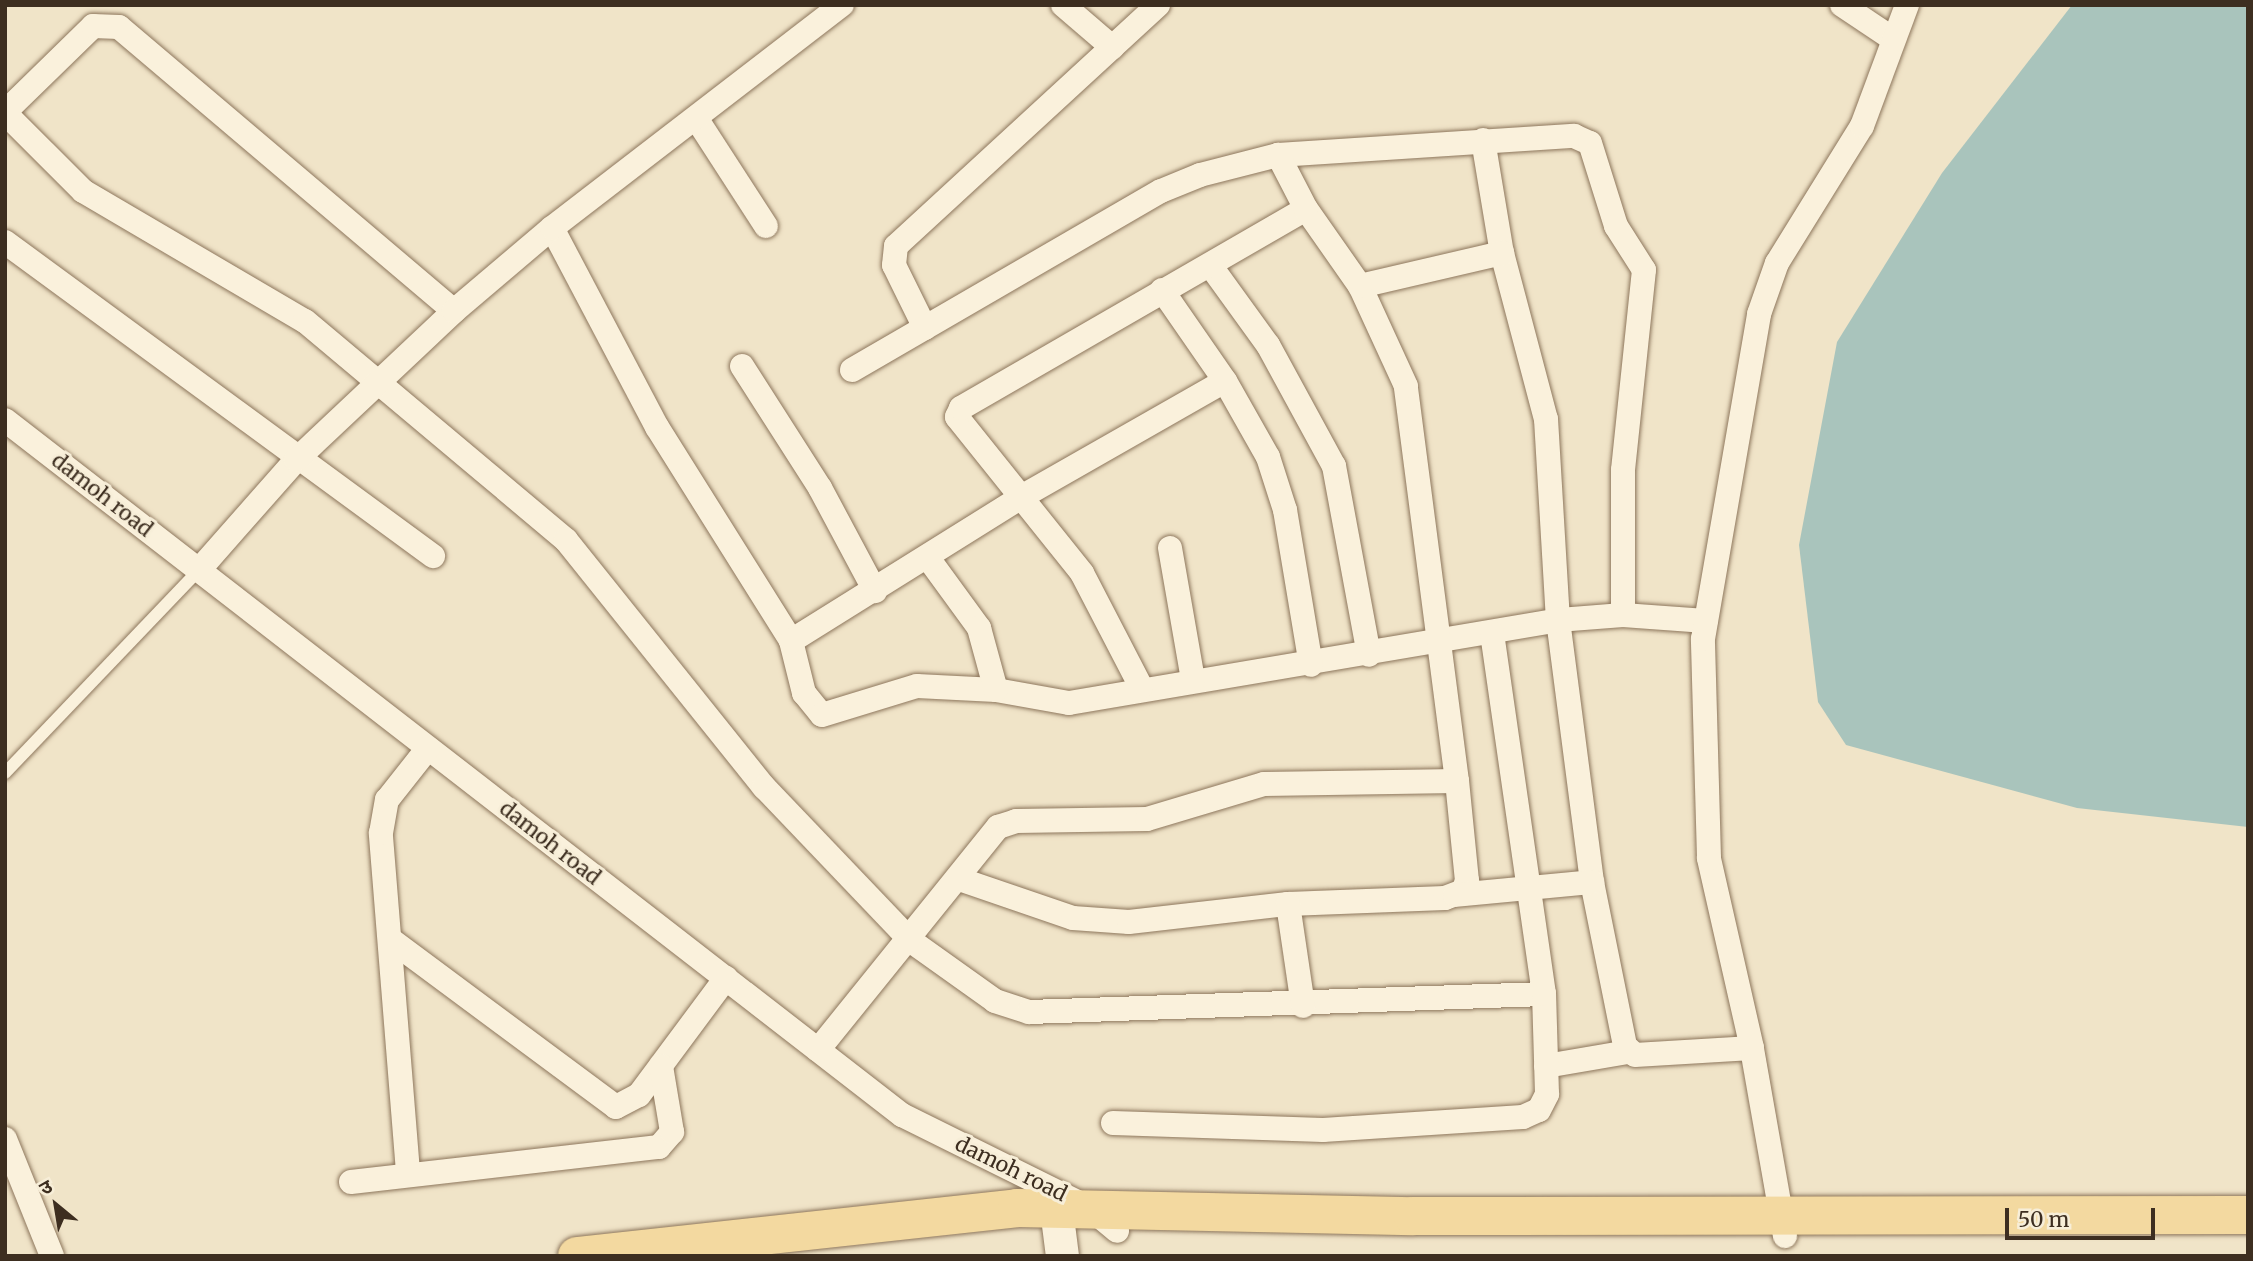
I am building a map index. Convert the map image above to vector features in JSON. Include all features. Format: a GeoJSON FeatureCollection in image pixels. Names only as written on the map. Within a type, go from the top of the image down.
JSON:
{"type":"FeatureCollection","features":[{"type":"Feature","properties":{"kind":"main road"},"geometry":{"type":"LineString","coordinates":[[577,1256],[979,1209],[1077,1227]]}},
{"type":"Feature","properties":{"kind":"main road"},"geometry":{"type":"LineString","coordinates":[[1783,1225],[2248,1215]]}},
{"type":"Feature","properties":{"kind":"main road"},"geometry":{"type":"LineString","coordinates":[[779,1256],[905,1240],[1077,1227],[1413,1216],[2248,1238]]}},
{"type":"Feature","properties":{"kind":"street"},"geometry":{"type":"LineString","coordinates":[[199,570],[296,460],[454,311],[552,228],[698,121],[842,5]]}},
{"type":"Feature","properties":{"kind":"street"},"geometry":{"type":"LineString","coordinates":[[1063,5],[1112,47]]}},
{"type":"Feature","properties":{"kind":"street"},"geometry":{"type":"LineString","coordinates":[[925,328],[894,265],[896,246],[1158,5]]}},
{"type":"Feature","properties":{"kind":"street"},"geometry":{"type":"LineString","coordinates":[[1842,5],[1893,38]]}},
{"type":"Feature","properties":{"kind":"street"},"geometry":{"type":"LineString","coordinates":[[1783,1225],[1752,1048],[1709,858],[1706,621],[1759,314],[1777,262],[1862,126],[1907,5]]}},
{"type":"Feature","properties":{"kind":"street"},"geometry":{"type":"LineString","coordinates":[[454,311],[119,27],[93,26],[5,112],[83,191],[305,321],[566,540],[764,786],[911,941],[995,1002],[1030,1012],[1303,1006],[1544,994]]}},
{"type":"Feature","properties":{"kind":"street"},"geometry":{"type":"LineString","coordinates":[[698,121],[766,226]]}},
{"type":"Feature","properties":{"kind":"street"},"geometry":{"type":"LineString","coordinates":[[852,370],[1161,191],[1279,155],[1574,136],[1590,143],[1616,226],[1644,270],[1623,470],[1623,615]]}},
{"type":"Feature","properties":{"kind":"street"},"geometry":{"type":"LineString","coordinates":[[1483,140],[1502,253],[1546,419],[1558,620],[1592,882],[1628,1052]]}},
{"type":"Feature","properties":{"kind":"street"},"geometry":{"type":"LineString","coordinates":[[1279,155],[1306,209],[1360,286],[1406,386],[1457,781],[1467,881],[1455,895]]}},
{"type":"Feature","properties":{"kind":"street"},"geometry":{"type":"LineString","coordinates":[[1141,687],[1082,573],[1023,496],[960,426],[961,408],[1306,209]]}},
{"type":"Feature","properties":{"kind":"street"},"geometry":{"type":"LineString","coordinates":[[552,228],[657,426],[791,641],[804,693],[822,715],[917,686],[996,690],[1069,703],[1141,687],[1311,665],[1558,620],[1623,615],[1706,621]]}},
{"type":"Feature","properties":{"kind":"street"},"geometry":{"type":"LineString","coordinates":[[5,242],[296,460],[433,556]]}},
{"type":"Feature","properties":{"kind":"street"},"geometry":{"type":"LineString","coordinates":[[1360,286],[1502,253]]}},
{"type":"Feature","properties":{"kind":"street"},"geometry":{"type":"LineString","coordinates":[[1210,265],[1268,345],[1334,466],[1369,655]]}},
{"type":"Feature","properties":{"kind":"street"},"geometry":{"type":"LineString","coordinates":[[1162,290],[1225,381],[1268,457],[1285,510],[1311,665]]}},
{"type":"Feature","properties":{"kind":"street"},"geometry":{"type":"LineString","coordinates":[[743,366],[820,488],[875,591]]}},
{"type":"Feature","properties":{"kind":"street"},"geometry":{"type":"LineString","coordinates":[[791,641],[928,558],[1023,496],[1225,381]]}},
{"type":"Feature","properties":{"kind":"street","name":"damoh road"},"geometry":{"type":"LineString","coordinates":[[5,420],[902,1115],[1077,1227]]}},
{"type":"Feature","properties":{"kind":"street"},"geometry":{"type":"LineString","coordinates":[[1170,548],[1193,680]]}},
{"type":"Feature","properties":{"kind":"street"},"geometry":{"type":"LineString","coordinates":[[928,558],[979,628],[996,690]]}},
{"type":"Feature","properties":{"kind":"street"},"geometry":{"type":"LineString","coordinates":[[1113,1124],[1324,1130],[1523,1117],[1539,1110],[1547,1094],[1544,994],[1492,633]]}},
{"type":"Feature","properties":{"kind":"street"},"geometry":{"type":"LineString","coordinates":[[408,1172],[383,817],[400,781],[428,748]]}},
{"type":"Feature","properties":{"kind":"street"},"geometry":{"type":"LineString","coordinates":[[818,1050],[911,941],[959,879],[984,840],[1016,821],[1147,819],[1264,784],[1457,781]]}},
{"type":"Feature","properties":{"kind":"street"},"geometry":{"type":"LineString","coordinates":[[959,879],[1073,918],[1129,922],[1288,904],[1455,895],[1592,882]]}},
{"type":"Feature","properties":{"kind":"street"},"geometry":{"type":"LineString","coordinates":[[1288,904],[1303,1006]]}},
{"type":"Feature","properties":{"kind":"street"},"geometry":{"type":"LineString","coordinates":[[391,940],[616,1107],[631,1104],[726,978]]}},
{"type":"Feature","properties":{"kind":"street"},"geometry":{"type":"LineString","coordinates":[[1546,1066],[1628,1052],[1752,1048]]}},
{"type":"Feature","properties":{"kind":"street"},"geometry":{"type":"LineString","coordinates":[[351,1182],[408,1172],[659,1147],[672,1132],[661,1066]]}},
{"type":"Feature","properties":{"kind":"street"},"geometry":{"type":"LineString","coordinates":[[5,1139],[52,1256]]}},
{"type":"Feature","properties":{"kind":"lane"},"geometry":{"type":"LineString","coordinates":[[5,773],[199,570]]}},
{"type":"Feature","properties":{"kind":"water"},"geometry":{"type":"Polygon","coordinates":[[[2072,5],[2248,5],[2248,827],[2077,808],[1846,745],[1818,702],[1799,545],[1837,342],[1942,173],[2072,5]]]}}]}
